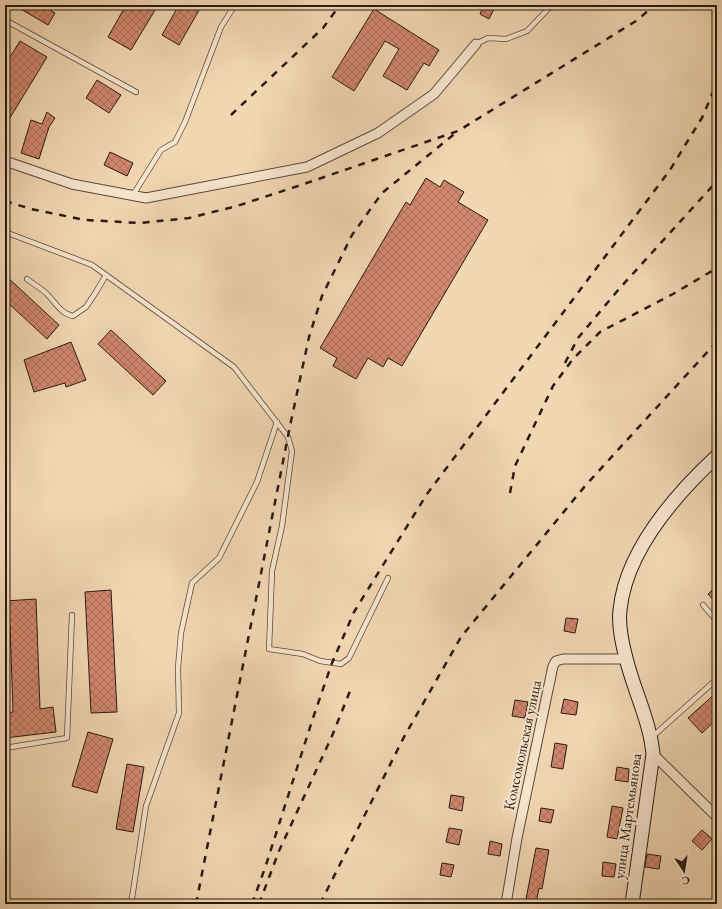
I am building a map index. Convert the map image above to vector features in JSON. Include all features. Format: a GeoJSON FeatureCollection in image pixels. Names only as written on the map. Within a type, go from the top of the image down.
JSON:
{"type":"FeatureCollection","features":[{"type":"Feature","properties":{"kind":"street"},"geometry":{"type":"LineString","coordinates":[[5,161],[72,184],[146,198],[307,166],[378,133],[434,94],[476,44]]}},
{"type":"Feature","properties":{"kind":"street","name":"улица Мартемьянова"},"geometry":{"type":"LineString","coordinates":[[632,904],[653,754],[652,738],[626,659],[621,634],[620,611],[625,586],[635,559],[647,538],[676,498],[717,456]]}},
{"type":"Feature","properties":{"kind":"street","name":"Комсомольская улица"},"geometry":{"type":"LineString","coordinates":[[506,904],[517,838],[553,666],[556,661],[563,659],[626,659]]}},
{"type":"Feature","properties":{"kind":"street"},"geometry":{"type":"LineString","coordinates":[[653,754],[717,817]]}},
{"type":"Feature","properties":{"kind":"lane"},"geometry":{"type":"LineString","coordinates":[[133,195],[160,150],[175,142],[185,122],[221,27],[235,5]]}},
{"type":"Feature","properties":{"kind":"lane"},"geometry":{"type":"LineString","coordinates":[[476,44],[488,38],[506,39],[527,31],[552,5]]}},
{"type":"Feature","properties":{"kind":"lane"},"geometry":{"type":"LineString","coordinates":[[5,20],[136,92]]}},
{"type":"Feature","properties":{"kind":"lane"},"geometry":{"type":"LineString","coordinates":[[5,232],[92,265],[234,366],[288,437],[292,451],[282,526],[272,571],[269,649],[303,654],[320,660],[341,664],[349,658],[388,578]]}},
{"type":"Feature","properties":{"kind":"lane"},"geometry":{"type":"LineString","coordinates":[[26,279],[46,293],[63,312],[73,316],[86,307],[106,275]]}},
{"type":"Feature","properties":{"kind":"lane"},"geometry":{"type":"LineString","coordinates":[[128,904],[132,898],[146,806],[179,712],[178,668],[181,633],[192,582],[219,558],[258,482],[277,422]]}},
{"type":"Feature","properties":{"kind":"lane"},"geometry":{"type":"LineString","coordinates":[[703,605],[717,621]]}},
{"type":"Feature","properties":{"kind":"lane"},"geometry":{"type":"LineString","coordinates":[[5,748],[67,738],[72,616]]}},
{"type":"Feature","properties":{"kind":"lane"},"geometry":{"type":"LineString","coordinates":[[652,738],[717,679]]}},
{"type":"Feature","properties":{"kind":"building"},"geometry":{"type":"Polygon","coordinates":[[[14,5],[53,5],[50,10],[55,13],[48,25],[14,5]]]}},
{"type":"Feature","properties":{"kind":"building"},"geometry":{"type":"Polygon","coordinates":[[[126,5],[158,5],[131,50],[108,37],[126,5]]]}},
{"type":"Feature","properties":{"kind":"building"},"geometry":{"type":"Polygon","coordinates":[[[179,5],[202,5],[179,45],[162,35],[179,5]]]}},
{"type":"Feature","properties":{"kind":"building"},"geometry":{"type":"Polygon","coordinates":[[[484,5],[494,9],[489,19],[480,14],[484,5]]]}},
{"type":"Feature","properties":{"kind":"building"},"geometry":{"type":"Polygon","coordinates":[[[374,9],[439,50],[429,66],[424,63],[407,90],[383,76],[399,49],[385,41],[354,91],[332,77],[374,9]]]}},
{"type":"Feature","properties":{"kind":"building"},"geometry":{"type":"Polygon","coordinates":[[[20,41],[47,57],[5,126],[5,65],[20,41]]]}},
{"type":"Feature","properties":{"kind":"building"},"geometry":{"type":"Polygon","coordinates":[[[97,80],[121,95],[109,113],[86,98],[97,80]]]}},
{"type":"Feature","properties":{"kind":"building"},"geometry":{"type":"Polygon","coordinates":[[[47,112],[55,118],[49,127],[39,159],[21,153],[31,120],[42,124],[47,112]]]}},
{"type":"Feature","properties":{"kind":"building"},"geometry":{"type":"Polygon","coordinates":[[[110,152],[133,163],[127,176],[104,165],[110,152]]]}},
{"type":"Feature","properties":{"kind":"building"},"geometry":{"type":"Polygon","coordinates":[[[426,178],[440,187],[444,180],[464,192],[458,202],[488,220],[402,366],[388,358],[383,367],[368,358],[356,379],[333,366],[337,358],[320,348],[406,202],[410,205],[426,178]]]}},
{"type":"Feature","properties":{"kind":"building"},"geometry":{"type":"Polygon","coordinates":[[[5,275],[59,325],[47,339],[5,300],[5,275]]]}},
{"type":"Feature","properties":{"kind":"building"},"geometry":{"type":"Polygon","coordinates":[[[111,330],[166,381],[153,395],[98,344],[111,330]]]}},
{"type":"Feature","properties":{"kind":"building"},"geometry":{"type":"Polygon","coordinates":[[[71,342],[86,380],[66,387],[65,383],[34,392],[24,360],[71,342]]]}},
{"type":"Feature","properties":{"kind":"building"},"geometry":{"type":"Polygon","coordinates":[[[717,586],[717,604],[708,594],[717,586]]]}},
{"type":"Feature","properties":{"kind":"building"},"geometry":{"type":"Polygon","coordinates":[[[111,590],[117,712],[91,713],[85,592],[111,590]]]}},
{"type":"Feature","properties":{"kind":"building"},"geometry":{"type":"Polygon","coordinates":[[[36,599],[40,709],[53,707],[56,732],[5,738],[5,713],[13,712],[10,625],[5,625],[5,601],[36,599]]]}},
{"type":"Feature","properties":{"kind":"building"},"geometry":{"type":"Polygon","coordinates":[[[566,618],[578,619],[575,633],[564,631],[566,618]]]}},
{"type":"Feature","properties":{"kind":"building"},"geometry":{"type":"Polygon","coordinates":[[[717,692],[717,719],[702,733],[688,718],[717,692]]]}},
{"type":"Feature","properties":{"kind":"building"},"geometry":{"type":"Polygon","coordinates":[[[564,699],[578,702],[576,715],[561,713],[564,699]]]}},
{"type":"Feature","properties":{"kind":"building"},"geometry":{"type":"Polygon","coordinates":[[[515,700],[528,702],[525,718],[512,716],[515,700]]]}},
{"type":"Feature","properties":{"kind":"building"},"geometry":{"type":"Polygon","coordinates":[[[88,732],[113,739],[97,793],[72,786],[88,732]]]}},
{"type":"Feature","properties":{"kind":"building"},"geometry":{"type":"Polygon","coordinates":[[[555,743],[567,745],[563,769],[551,767],[555,743]]]}},
{"type":"Feature","properties":{"kind":"building"},"geometry":{"type":"Polygon","coordinates":[[[127,764],[144,767],[133,832],[116,829],[127,764]]]}},
{"type":"Feature","properties":{"kind":"building"},"geometry":{"type":"Polygon","coordinates":[[[617,767],[629,769],[628,782],[615,780],[617,767]]]}},
{"type":"Feature","properties":{"kind":"building"},"geometry":{"type":"Polygon","coordinates":[[[451,795],[464,797],[462,811],[449,808],[451,795]]]}},
{"type":"Feature","properties":{"kind":"building"},"geometry":{"type":"Polygon","coordinates":[[[612,806],[623,808],[617,839],[607,837],[612,806]]]}},
{"type":"Feature","properties":{"kind":"building"},"geometry":{"type":"Polygon","coordinates":[[[541,808],[554,810],[551,823],[539,821],[541,808]]]}},
{"type":"Feature","properties":{"kind":"building"},"geometry":{"type":"Polygon","coordinates":[[[449,828],[462,830],[459,845],[446,842],[449,828]]]}},
{"type":"Feature","properties":{"kind":"building"},"geometry":{"type":"Polygon","coordinates":[[[702,830],[712,839],[702,850],[692,841],[702,830]]]}},
{"type":"Feature","properties":{"kind":"building"},"geometry":{"type":"Polygon","coordinates":[[[490,841],[502,844],[500,856],[488,854],[490,841]]]}},
{"type":"Feature","properties":{"kind":"building"},"geometry":{"type":"Polygon","coordinates":[[[536,848],[549,850],[542,889],[539,888],[536,904],[525,904],[536,848]]]}},
{"type":"Feature","properties":{"kind":"building"},"geometry":{"type":"Polygon","coordinates":[[[647,854],[661,856],[659,869],[645,867],[647,854]]]}},
{"type":"Feature","properties":{"kind":"building"},"geometry":{"type":"Polygon","coordinates":[[[603,862],[616,864],[614,877],[602,876],[603,862]]]}},
{"type":"Feature","properties":{"kind":"building"},"geometry":{"type":"Polygon","coordinates":[[[442,863],[454,865],[451,877],[440,875],[442,863]]]}},
{"type":"Feature","properties":{"kind":"railway"},"geometry":{"type":"LineString","coordinates":[[231,115],[323,28],[340,5]]}},
{"type":"Feature","properties":{"kind":"railway"},"geometry":{"type":"LineString","coordinates":[[5,201],[31,209],[85,220],[140,223],[189,218],[237,206],[458,131],[636,21],[655,5]]}},
{"type":"Feature","properties":{"kind":"railway"},"geometry":{"type":"LineString","coordinates":[[252,904],[332,663],[354,612],[427,494],[670,170],[703,116],[717,82]]}},
{"type":"Feature","properties":{"kind":"railway"},"geometry":{"type":"LineString","coordinates":[[196,904],[290,426],[309,337],[322,296],[352,235],[382,193],[458,131]]}},
{"type":"Feature","properties":{"kind":"railway"},"geometry":{"type":"LineString","coordinates":[[565,363],[578,338],[619,289],[717,181]]}},
{"type":"Feature","properties":{"kind":"railway"},"geometry":{"type":"LineString","coordinates":[[510,493],[515,466],[553,386],[573,359],[600,332],[673,294],[717,268]]}},
{"type":"Feature","properties":{"kind":"railway"},"geometry":{"type":"LineString","coordinates":[[320,904],[404,737],[461,637],[585,486],[717,340]]}},
{"type":"Feature","properties":{"kind":"railway"},"geometry":{"type":"LineString","coordinates":[[259,904],[279,851],[332,736],[352,686]]}}]}
